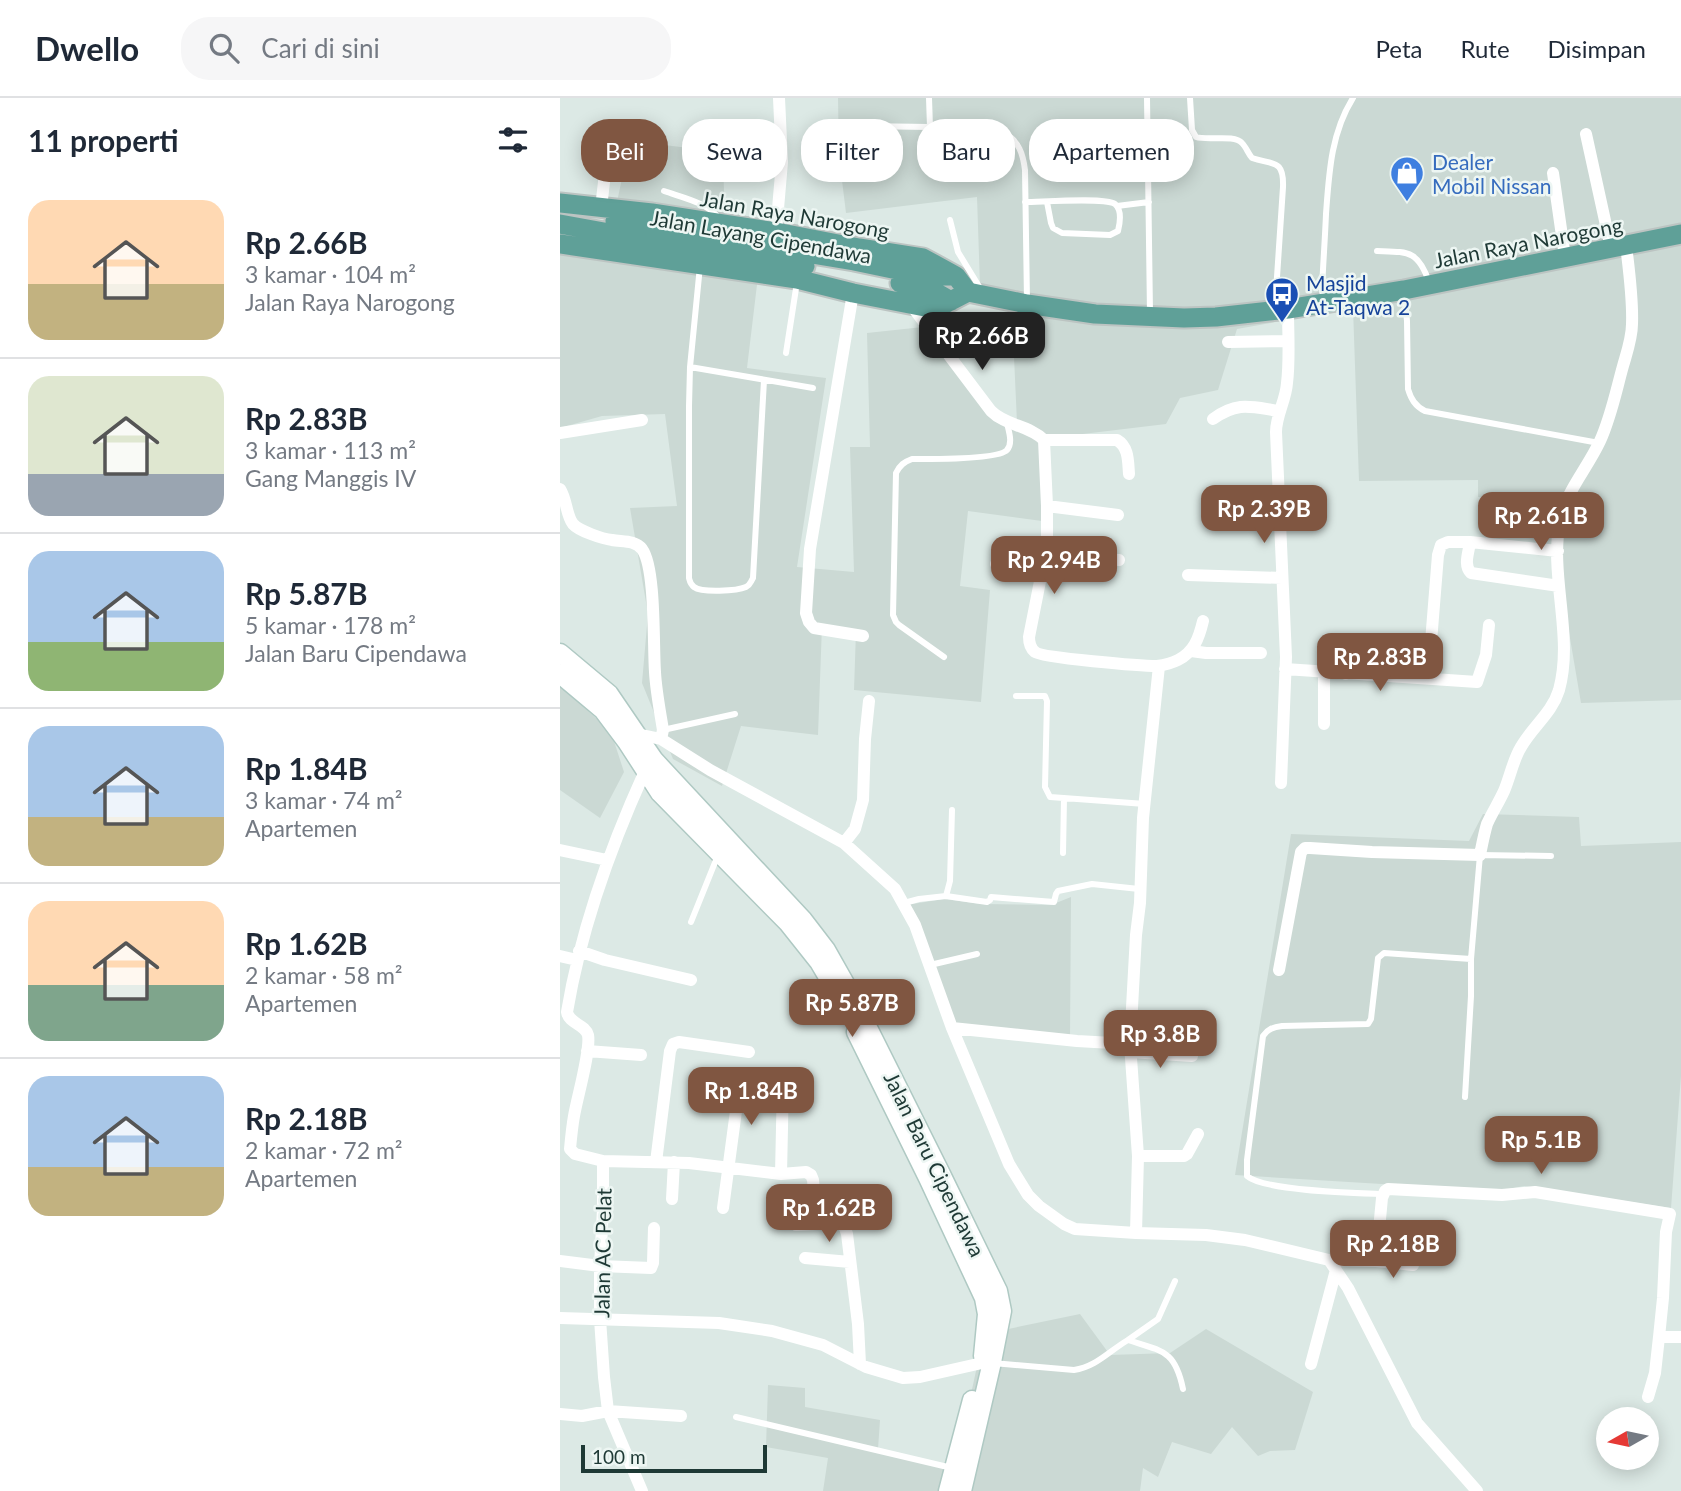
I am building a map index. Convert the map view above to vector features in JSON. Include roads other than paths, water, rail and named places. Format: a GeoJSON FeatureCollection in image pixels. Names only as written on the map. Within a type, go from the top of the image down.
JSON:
{"type":"FeatureCollection","features":[{"type":"Feature","properties":{"kind":"main road","name":"Jalan Raya Narogong"},"geometry":{"type":"LineString","coordinates":[[560,203],[776,232],[923,258],[965,291],[1095,314],[1150,317],[1194,318],[1281,310],[1404,290],[1681,234]]}},
{"type":"Feature","properties":{"kind":"main road","name":"Jalan Layang Cipendawa"},"geometry":{"type":"LineString","coordinates":[[560,213],[703,250]]}},
{"type":"Feature","properties":{"kind":"main road","name":"Jalan Layang Cipendawa"},"geometry":{"type":"LineString","coordinates":[[560,224],[703,250],[854,261],[921,275],[965,291]]}},
{"type":"Feature","properties":{"kind":"main road","name":"Jalan Raya Narogong"},"geometry":{"type":"LineString","coordinates":[[560,244],[703,250],[797,279],[935,309],[965,291]]}},
{"type":"Feature","properties":{"kind":"main road","name":"Jalan Baru Cipendawa"},"geometry":{"type":"LineString","coordinates":[[560,653],[609,694],[632,738],[645,771],[660,793],[788,923],[846,999]]}},
{"type":"Feature","properties":{"kind":"main road","name":"Jalan Baru Cipendawa"},"geometry":{"type":"LineString","coordinates":[[560,674],[603,710],[654,760],[803,920],[826,950],[846,999],[934,1175],[988,1314],[987,1363],[960,1471],[948,1491]]}},
{"type":"Feature","properties":{"kind":"main road","name":"Jalan Baru Cipendawa"},"geometry":{"type":"LineString","coordinates":[[960,1471],[962,1491]]}},
{"type":"Feature","properties":{"kind":"street"},"geometry":{"type":"LineString","coordinates":[[776,232],[782,162],[779,98]]}},
{"type":"Feature","properties":{"kind":"street"},"geometry":{"type":"LineString","coordinates":[[1279,970],[1301,852],[1305,848],[1480,855],[1487,825],[1504,792],[1519,749],[1551,708],[1559,689],[1564,654],[1559,586],[1560,522],[1570,491],[1599,443],[1611,414],[1632,327],[1631,295],[1586,134]]}},
{"type":"Feature","properties":{"kind":"street"},"geometry":{"type":"LineString","coordinates":[[1553,173],[1566,257]]}},
{"type":"Feature","properties":{"kind":"street"},"geometry":{"type":"LineString","coordinates":[[601,208],[604,182]]}},
{"type":"Feature","properties":{"kind":"street"},"geometry":{"type":"LineString","coordinates":[[853,293],[810,549],[806,613],[814,628],[863,635]]}},
{"type":"Feature","properties":{"kind":"street"},"geometry":{"type":"LineString","coordinates":[[911,305],[998,418],[1029,429],[1044,440],[1117,440],[1126,451],[1129,474]]}},
{"type":"Feature","properties":{"kind":"street"},"geometry":{"type":"LineString","coordinates":[[1281,310],[1288,341],[1287,385],[1276,432],[1285,609],[1281,783]]}},
{"type":"Feature","properties":{"kind":"street"},"geometry":{"type":"LineString","coordinates":[[1228,342],[1288,341]]}},
{"type":"Feature","properties":{"kind":"street"},"geometry":{"type":"LineString","coordinates":[[1213,419],[1228,409],[1240,407],[1279,411]]}},
{"type":"Feature","properties":{"kind":"street"},"geometry":{"type":"LineString","coordinates":[[560,433],[642,420]]}},
{"type":"Feature","properties":{"kind":"street"},"geometry":{"type":"LineString","coordinates":[[1044,440],[1046,551],[1029,637],[1034,651],[1047,656],[1159,666],[1179,660],[1191,651],[1198,640],[1203,621]]}},
{"type":"Feature","properties":{"kind":"street"},"geometry":{"type":"LineString","coordinates":[[560,489],[572,523],[578,528],[612,540],[636,544],[645,554],[651,589],[654,672],[662,735]]}},
{"type":"Feature","properties":{"kind":"street"},"geometry":{"type":"LineString","coordinates":[[1047,506],[1118,515]]}},
{"type":"Feature","properties":{"kind":"street"},"geometry":{"type":"LineString","coordinates":[[1230,512],[1254,519],[1279,519]]}},
{"type":"Feature","properties":{"kind":"street"},"geometry":{"type":"LineString","coordinates":[[1428,679],[1441,545],[1448,542],[1470,542],[1558,551]]}},
{"type":"Feature","properties":{"kind":"street"},"geometry":{"type":"LineString","coordinates":[[1470,542],[1466,565],[1471,573],[1559,586]]}},
{"type":"Feature","properties":{"kind":"street"},"geometry":{"type":"LineString","coordinates":[[996,565],[1006,550],[1014,545],[1119,560]]}},
{"type":"Feature","properties":{"kind":"street"},"geometry":{"type":"LineString","coordinates":[[1188,575],[1282,578]]}},
{"type":"Feature","properties":{"kind":"street"},"geometry":{"type":"LineString","coordinates":[[1285,669],[1477,682],[1486,655],[1489,625]]}},
{"type":"Feature","properties":{"kind":"street"},"geometry":{"type":"LineString","coordinates":[[1346,674],[1352,642]]}},
{"type":"Feature","properties":{"kind":"street"},"geometry":{"type":"LineString","coordinates":[[1191,651],[1261,653]]}},
{"type":"Feature","properties":{"kind":"street"},"geometry":{"type":"LineString","coordinates":[[1136,1233],[1139,1156],[1130,1048],[1144,804],[1159,666]]}},
{"type":"Feature","properties":{"kind":"street"},"geometry":{"type":"LineString","coordinates":[[1324,672],[1324,724]]}},
{"type":"Feature","properties":{"kind":"street"},"geometry":{"type":"LineString","coordinates":[[844,843],[855,829],[863,800],[869,701]]}},
{"type":"Feature","properties":{"kind":"street"},"geometry":{"type":"LineString","coordinates":[[632,738],[662,735],[710,770],[844,843],[887,881],[904,903],[915,925],[952,1028],[1009,1164],[1028,1195],[1064,1224],[1075,1228],[1206,1235],[1245,1240],[1333,1265],[1376,1262],[1413,1265]]}},
{"type":"Feature","properties":{"kind":"street"},"geometry":{"type":"LineString","coordinates":[[641,1055],[587,1051],[586,1031],[567,1016],[578,955],[607,860],[645,771]]}},
{"type":"Feature","properties":{"kind":"street"},"geometry":{"type":"LineString","coordinates":[[560,850],[607,860]]}},
{"type":"Feature","properties":{"kind":"street"},"geometry":{"type":"LineString","coordinates":[[560,956],[578,955],[691,980]]}},
{"type":"Feature","properties":{"kind":"street"},"geometry":{"type":"LineString","coordinates":[[952,1028],[1192,1056]]}},
{"type":"Feature","properties":{"kind":"street"},"geometry":{"type":"LineString","coordinates":[[656,1162],[673,1044],[678,1042],[749,1052]]}},
{"type":"Feature","properties":{"kind":"street","name":"Jalan AC Pelat"},"geometry":{"type":"LineString","coordinates":[[587,1051],[573,1119],[570,1149],[575,1154],[603,1161],[600,1319],[608,1411],[642,1491]]}},
{"type":"Feature","properties":{"kind":"street"},"geometry":{"type":"LineString","coordinates":[[723,1208],[740,1081]]}},
{"type":"Feature","properties":{"kind":"street"},"geometry":{"type":"LineString","coordinates":[[781,1174],[783,1081]]}},
{"type":"Feature","properties":{"kind":"street"},"geometry":{"type":"LineString","coordinates":[[560,1115],[573,1119]]}},
{"type":"Feature","properties":{"kind":"street"},"geometry":{"type":"LineString","coordinates":[[1139,1156],[1181,1158],[1187,1154],[1198,1134]]}},
{"type":"Feature","properties":{"kind":"street"},"geometry":{"type":"LineString","coordinates":[[603,1161],[674,1162],[781,1174],[806,1172],[813,1180],[817,1224]]}},
{"type":"Feature","properties":{"kind":"street"},"geometry":{"type":"LineString","coordinates":[[672,1199],[674,1162]]}},
{"type":"Feature","properties":{"kind":"street"},"geometry":{"type":"LineString","coordinates":[[1376,1262],[1382,1194],[1394,1189],[1502,1195],[1535,1192],[1676,1215],[1666,1232],[1659,1338],[1655,1373],[1648,1397]]}},
{"type":"Feature","properties":{"kind":"street"},"geometry":{"type":"LineString","coordinates":[[796,1225],[841,1223],[845,1228],[858,1324],[859,1364]]}},
{"type":"Feature","properties":{"kind":"street"},"geometry":{"type":"LineString","coordinates":[[560,1261],[651,1268],[654,1228]]}},
{"type":"Feature","properties":{"kind":"street"},"geometry":{"type":"LineString","coordinates":[[805,1258],[850,1262]]}},
{"type":"Feature","properties":{"kind":"street"},"geometry":{"type":"LineString","coordinates":[[1311,1364],[1333,1265]]}},
{"type":"Feature","properties":{"kind":"street"},"geometry":{"type":"LineString","coordinates":[[1333,1265],[1361,1312],[1417,1423],[1477,1491]]}},
{"type":"Feature","properties":{"kind":"street"},"geometry":{"type":"LineString","coordinates":[[560,1318],[719,1322],[823,1345],[866,1367],[904,1378],[987,1363]]}},
{"type":"Feature","properties":{"kind":"street"},"geometry":{"type":"LineString","coordinates":[[1659,1338],[1681,1338]]}},
{"type":"Feature","properties":{"kind":"street"},"geometry":{"type":"LineString","coordinates":[[560,1414],[582,1416],[608,1411],[681,1416]]}},
{"type":"Feature","properties":{"kind":"lane"},"geometry":{"type":"LineString","coordinates":[[929,98],[930,119]]}},
{"type":"Feature","properties":{"kind":"lane"},"geometry":{"type":"LineString","coordinates":[[1147,98],[1150,317]]}},
{"type":"Feature","properties":{"kind":"lane"},"geometry":{"type":"LineString","coordinates":[[1190,98],[1192,130],[1196,137],[1236,138],[1252,158],[1278,164],[1282,169],[1281,310]]}},
{"type":"Feature","properties":{"kind":"lane"},"geometry":{"type":"LineString","coordinates":[[1324,303],[1322,290],[1331,158],[1338,128],[1353,98]]}},
{"type":"Feature","properties":{"kind":"lane"},"geometry":{"type":"LineString","coordinates":[[1015,142],[1024,160],[1027,304]]}},
{"type":"Feature","properties":{"kind":"lane"},"geometry":{"type":"LineString","coordinates":[[664,191],[705,205],[723,224]]}},
{"type":"Feature","properties":{"kind":"lane"},"geometry":{"type":"LineString","coordinates":[[1026,202],[1100,201],[1117,206],[1149,202]]}},
{"type":"Feature","properties":{"kind":"lane"},"geometry":{"type":"LineString","coordinates":[[1047,202],[1049,218],[1054,228],[1068,234],[1115,234],[1120,227],[1117,206]]}},
{"type":"Feature","properties":{"kind":"lane"},"geometry":{"type":"LineString","coordinates":[[950,220],[965,291]]}},
{"type":"Feature","properties":{"kind":"lane"},"geometry":{"type":"LineString","coordinates":[[703,250],[689,406],[689,578],[692,586],[698,589],[728,591],[746,587],[753,578],[764,380]]}},
{"type":"Feature","properties":{"kind":"lane"},"geometry":{"type":"LineString","coordinates":[[1377,251],[1411,254],[1418,259],[1430,285]]}},
{"type":"Feature","properties":{"kind":"lane"},"geometry":{"type":"LineString","coordinates":[[786,353],[797,279]]}},
{"type":"Feature","properties":{"kind":"lane"},"geometry":{"type":"LineString","coordinates":[[1404,290],[1409,389],[1419,408],[1599,443]]}},
{"type":"Feature","properties":{"kind":"lane"},"geometry":{"type":"LineString","coordinates":[[691,367],[813,388]]}},
{"type":"Feature","properties":{"kind":"lane"},"geometry":{"type":"LineString","coordinates":[[944,657],[895,622],[893,615],[896,473],[904,462],[912,459],[994,456],[1002,453],[1010,444],[1006,421]]}},
{"type":"Feature","properties":{"kind":"lane"},"geometry":{"type":"LineString","coordinates":[[1016,696],[1045,696],[1047,701],[1045,787],[1050,797],[1144,804]]}},
{"type":"Feature","properties":{"kind":"lane"},"geometry":{"type":"LineString","coordinates":[[662,735],[735,714]]}},
{"type":"Feature","properties":{"kind":"lane"},"geometry":{"type":"LineString","coordinates":[[1063,853],[1064,798]]}},
{"type":"Feature","properties":{"kind":"lane"},"geometry":{"type":"LineString","coordinates":[[946,896],[950,881],[952,810]]}},
{"type":"Feature","properties":{"kind":"lane"},"geometry":{"type":"LineString","coordinates":[[691,922],[718,854]]}},
{"type":"Feature","properties":{"kind":"lane"},"geometry":{"type":"LineString","coordinates":[[1465,1097],[1471,959],[1480,855],[1551,856]]}},
{"type":"Feature","properties":{"kind":"lane"},"geometry":{"type":"LineString","coordinates":[[904,903],[946,896],[986,902],[991,897],[1054,902],[1058,891],[1092,884],[1139,889]]}},
{"type":"Feature","properties":{"kind":"lane"},"geometry":{"type":"LineString","coordinates":[[1382,1194],[1281,1186],[1252,1181],[1247,1176],[1266,1031],[1282,1026],[1368,1024],[1371,1019],[1378,958],[1384,953],[1471,959]]}},
{"type":"Feature","properties":{"kind":"lane"},"geometry":{"type":"LineString","coordinates":[[928,965],[977,954]]}},
{"type":"Feature","properties":{"kind":"lane"},"geometry":{"type":"LineString","coordinates":[[987,1363],[1085,1369],[1158,1319],[1175,1281]]}},
{"type":"Feature","properties":{"kind":"lane"},"geometry":{"type":"LineString","coordinates":[[1128,1340],[1168,1356],[1180,1373],[1183,1389]]}},
{"type":"Feature","properties":{"kind":"lane"},"geometry":{"type":"LineString","coordinates":[[736,1417],[960,1471]]}},
{"type":"Feature","properties":{"kind":"place","name":"Dealer Mobil Nissan"},"geometry":{"type":"Point","coordinates":[1407,203]}},
{"type":"Feature","properties":{"kind":"place","name":"Masjid At-Taqwa 2"},"geometry":{"type":"Point","coordinates":[1282,324]}}]}
